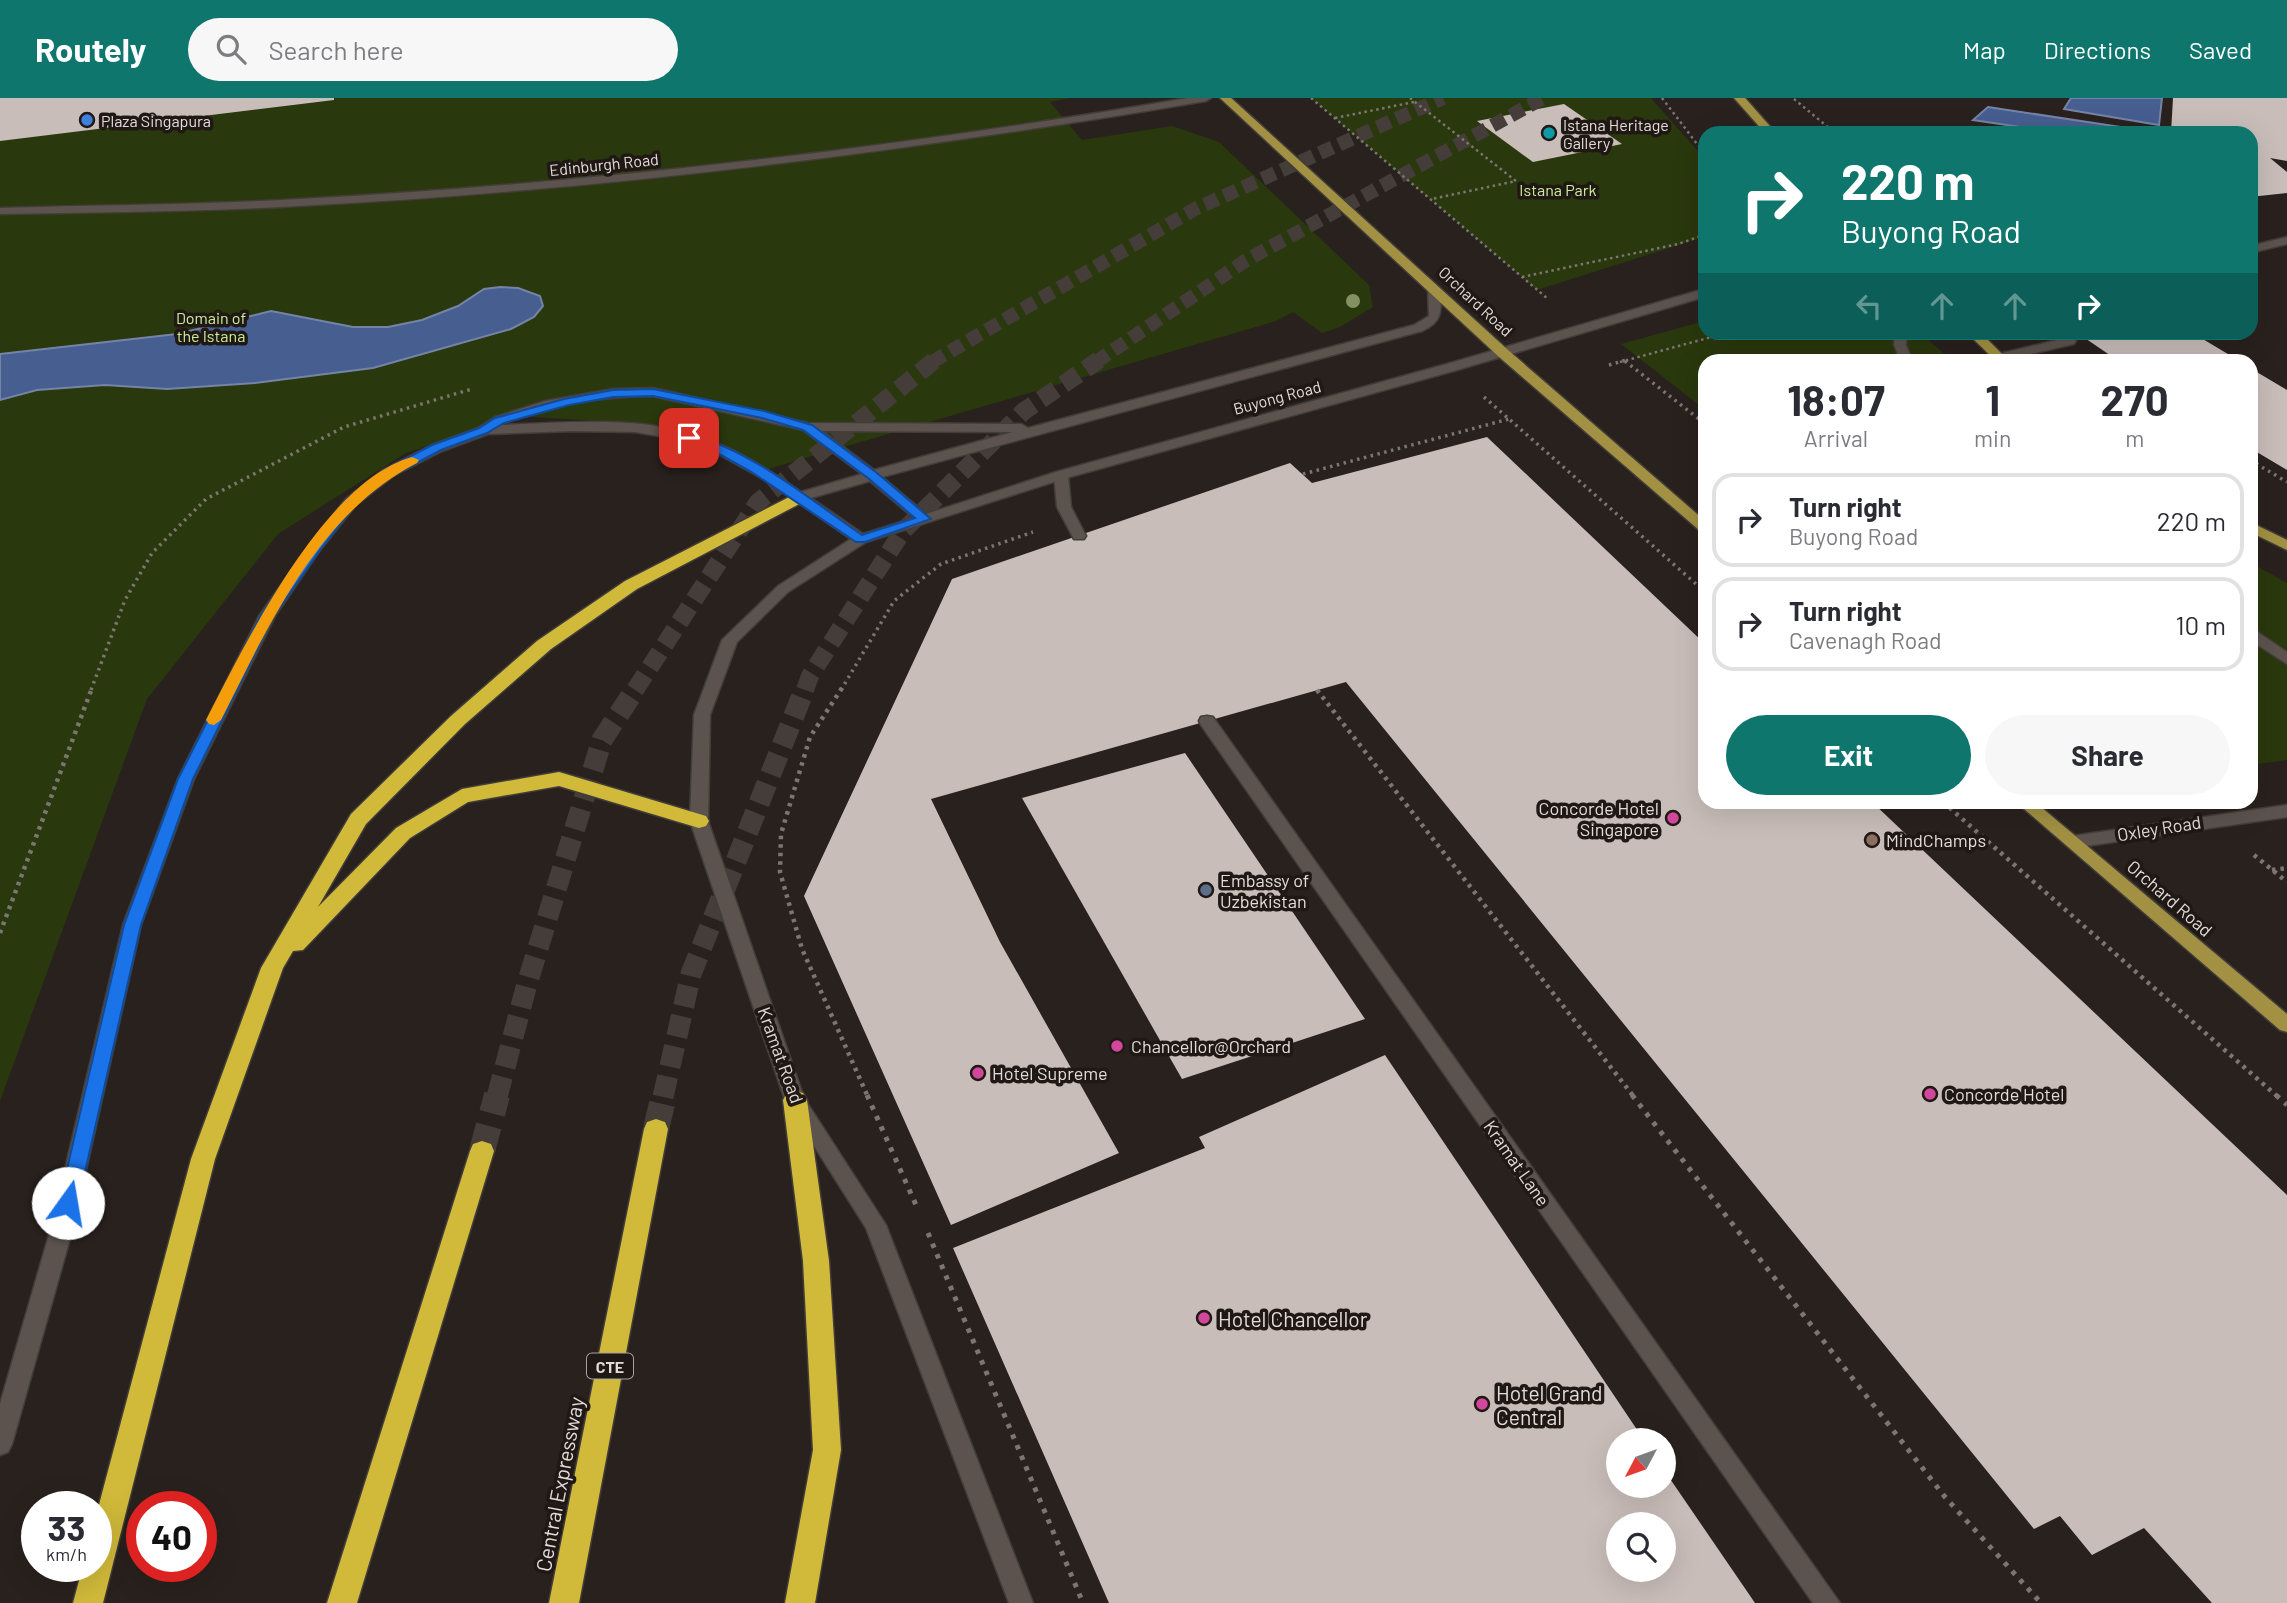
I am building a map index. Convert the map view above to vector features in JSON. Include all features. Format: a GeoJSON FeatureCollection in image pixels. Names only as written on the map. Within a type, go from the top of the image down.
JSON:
{"type":"FeatureCollection","features":[{"type":"Feature","properties":{"kind":"highway"},"geometry":{"type":"LineString","coordinates":[[88,1603],[203,1158],[272,968],[358,819],[458,720],[544,645],[631,585],[799,497]]}},
{"type":"Feature","properties":{"kind":"highway"},"geometry":{"type":"LineString","coordinates":[[272,968],[403,832],[462,796],[559,779],[699,821]]}},
{"type":"Feature","properties":{"kind":"highway"},"geometry":{"type":"LineString","coordinates":[[795,1100],[816,1261],[827,1450],[800,1603]]}},
{"type":"Feature","properties":{"kind":"highway","name":"Central Expressway"},"geometry":{"type":"LineString","coordinates":[[564,1603],[656,1129]]}},
{"type":"Feature","properties":{"kind":"highway"},"geometry":{"type":"LineString","coordinates":[[342,1603],[482,1151]]}},
{"type":"Feature","properties":{"kind":"main road","name":"Orchard Road"},"geometry":{"type":"LineString","coordinates":[[1225,98],[1503,353],[1698,522]]}},
{"type":"Feature","properties":{"kind":"main road"},"geometry":{"type":"LineString","coordinates":[[1739,98],[1764,126]]}},
{"type":"Feature","properties":{"kind":"main road"},"geometry":{"type":"LineString","coordinates":[[1980,340],[1995,354]]}},
{"type":"Feature","properties":{"kind":"main road"},"geometry":{"type":"LineString","coordinates":[[2258,530],[2287,546]]}},
{"type":"Feature","properties":{"kind":"main road","name":"Orchard Road"},"geometry":{"type":"LineString","coordinates":[[2033,809],[2287,1026]]}},
{"type":"Feature","properties":{"kind":"street","name":"Edinburgh Road"},"geometry":{"type":"LineString","coordinates":[[0,211],[296,203],[556,185],[774,162],[1206,98]]}},
{"type":"Feature","properties":{"kind":"street"},"geometry":{"type":"LineString","coordinates":[[2258,248],[2287,240]]}},
{"type":"Feature","properties":{"kind":"street","name":"Buyong Road"},"geometry":{"type":"LineString","coordinates":[[799,497],[1418,328],[1430,323],[1435,316],[1434,288]]}},
{"type":"Feature","properties":{"kind":"street","name":"Buyong Road"},"geometry":{"type":"LineString","coordinates":[[861,539],[1062,475],[1503,353],[1698,295]]}},
{"type":"Feature","properties":{"kind":"street"},"geometry":{"type":"LineString","coordinates":[[2019,354],[2070,341]]}},
{"type":"Feature","properties":{"kind":"street"},"geometry":{"type":"LineString","coordinates":[[0,1444],[62,1228],[132,925],[186,779],[267,617],[315,547],[351,502],[388,473],[437,448],[483,431],[500,420],[545,405],[613,393],[653,392],[808,427],[1044,428]]}},
{"type":"Feature","properties":{"kind":"street"},"geometry":{"type":"LineString","coordinates":[[808,427],[873,475],[924,519]]}},
{"type":"Feature","properties":{"kind":"street"},"geometry":{"type":"LineString","coordinates":[[483,431],[620,428],[689,438],[715,446],[799,497],[861,539]]}},
{"type":"Feature","properties":{"kind":"street"},"geometry":{"type":"LineString","coordinates":[[1062,475],[1059,495],[1068,520],[1079,537]]}},
{"type":"Feature","properties":{"kind":"street","name":"Kramat Road"},"geometry":{"type":"LineString","coordinates":[[861,539],[783,589],[730,640],[702,715],[699,821],[795,1100],[875,1225],[1021,1603]]}},
{"type":"Feature","properties":{"kind":"street"},"geometry":{"type":"LineString","coordinates":[[2258,638],[2287,659]]}},
{"type":"Feature","properties":{"kind":"street","name":"Kramat Lane"},"geometry":{"type":"LineString","coordinates":[[1208,721],[1828,1603]]}},
{"type":"Feature","properties":{"kind":"street","name":"Oxley Road"},"geometry":{"type":"LineString","coordinates":[[2072,842],[2287,811]]}},
{"type":"Feature","properties":{"kind":"path"},"geometry":{"type":"LineString","coordinates":[[1311,98],[1550,301]]}},
{"type":"Feature","properties":{"kind":"path"},"geometry":{"type":"LineString","coordinates":[[1410,98],[1516,181],[1431,199]]}},
{"type":"Feature","properties":{"kind":"path"},"geometry":{"type":"LineString","coordinates":[[1662,98],[1698,145]]}},
{"type":"Feature","properties":{"kind":"path"},"geometry":{"type":"LineString","coordinates":[[1793,98],[1827,126]]}},
{"type":"Feature","properties":{"kind":"path"},"geometry":{"type":"LineString","coordinates":[[1335,118],[1415,102]]}},
{"type":"Feature","properties":{"kind":"path"},"geometry":{"type":"LineString","coordinates":[[1521,277],[1678,244],[1698,237]]}},
{"type":"Feature","properties":{"kind":"path"},"geometry":{"type":"LineString","coordinates":[[1609,365],[1701,340]]}},
{"type":"Feature","properties":{"kind":"path"},"geometry":{"type":"LineString","coordinates":[[1620,357],[1698,418]]}},
{"type":"Feature","properties":{"kind":"path"},"geometry":{"type":"LineString","coordinates":[[0,933],[125,600],[152,553],[206,499],[344,427],[484,386]]}},
{"type":"Feature","properties":{"kind":"path"},"geometry":{"type":"LineString","coordinates":[[1496,408],[1698,586]]}},
{"type":"Feature","properties":{"kind":"path"},"geometry":{"type":"LineString","coordinates":[[1303,474],[1510,419]]}},
{"type":"Feature","properties":{"kind":"path"},"geometry":{"type":"LineString","coordinates":[[2258,465],[2287,482]]}},
{"type":"Feature","properties":{"kind":"path"},"geometry":{"type":"LineString","coordinates":[[919,1212],[802,949],[780,872],[781,834],[810,737],[868,648],[894,601],[940,564],[1068,520]]}},
{"type":"Feature","properties":{"kind":"path"},"geometry":{"type":"LineString","coordinates":[[1317,690],[1945,1497],[2041,1603]]}},
{"type":"Feature","properties":{"kind":"path"},"geometry":{"type":"LineString","coordinates":[[1951,809],[2287,1105]]}},
{"type":"Feature","properties":{"kind":"path"},"geometry":{"type":"LineString","coordinates":[[2272,870],[2287,868]]}},
{"type":"Feature","properties":{"kind":"path"},"geometry":{"type":"LineString","coordinates":[[925,1225],[1083,1603]]}},
{"type":"Feature","properties":{"kind":"green space","name":"Domain of the Istana"},"geometry":{"type":"Polygon","coordinates":[[[335,98],[1071,98],[1050,102],[1082,140],[1172,126],[1219,142],[1369,285],[1373,307],[1340,327],[1322,333],[1293,312],[1276,321],[758,472],[648,424],[516,416],[406,453],[278,534],[147,699],[0,1101],[0,138],[335,98]]]}},
{"type":"Feature","properties":{"kind":"green space","name":"Istana Park"},"geometry":{"type":"Polygon","coordinates":[[[1311,98],[1651,98],[1698,151],[1698,239],[1537,290],[1311,98]]]}},
{"type":"Feature","properties":{"kind":"green space"},"geometry":{"type":"Polygon","coordinates":[[[1698,323],[1698,340],[1928,340],[1945,354],[1698,354],[1698,404],[1621,344],[1698,323]]]}},
{"type":"Feature","properties":{"kind":"green space"},"geometry":{"type":"Polygon","coordinates":[[[2258,567],[2287,583],[2287,760],[2258,764],[2258,567]]]}},
{"type":"Feature","properties":{"kind":"water"},"geometry":{"type":"Polygon","coordinates":[[[2071,98],[2162,98],[2159,125],[2064,109],[2071,98]]]}},
{"type":"Feature","properties":{"kind":"water"},"geometry":{"type":"Polygon","coordinates":[[[1988,107],[2114,126],[2014,126],[1973,120],[1988,107]]]}},
{"type":"Feature","properties":{"kind":"water"},"geometry":{"type":"Polygon","coordinates":[[[518,288],[540,296],[543,306],[534,317],[511,329],[373,368],[255,383],[167,389],[105,385],[37,390],[0,400],[0,354],[177,334],[271,311],[353,327],[388,327],[422,320],[458,306],[484,289],[518,288]]]}},
{"type":"Feature","properties":{"kind":"building","name":"Plaza Singapura"},"geometry":{"type":"Polygon","coordinates":[[[0,98],[334,98],[334,100],[0,141],[0,98]]]}},
{"type":"Feature","properties":{"kind":"building"},"geometry":{"type":"Polygon","coordinates":[[[2173,98],[2287,98],[2287,161],[2270,158],[2287,172],[2287,193],[2258,196],[2258,126],[2171,126],[2173,98]]]}},
{"type":"Feature","properties":{"kind":"building","name":"Istana Heritage Gallery"},"geometry":{"type":"Polygon","coordinates":[[[1564,104],[1622,144],[1533,162],[1477,121],[1564,104]]]}},
{"type":"Feature","properties":{"kind":"building"},"geometry":{"type":"Polygon","coordinates":[[[2088,340],[2204,340],[2228,354],[2108,354],[2088,340]]]}},
{"type":"Feature","properties":{"kind":"building"},"geometry":{"type":"Polygon","coordinates":[[[2258,373],[2287,390],[2287,470],[2258,453],[2258,373]]]}},
{"type":"Feature","properties":{"kind":"building","name":"Concorde Hotel"},"geometry":{"type":"Polygon","coordinates":[[[1487,437],[1698,637],[1698,809],[1879,809],[2287,1195],[2287,1603],[2212,1603],[2144,1528],[2092,1555],[2060,1516],[2034,1529],[1346,682],[931,799],[1000,942],[1119,1153],[951,1225],[804,896],[952,579],[1290,463],[1312,483],[1487,437]]]}},
{"type":"Feature","properties":{"kind":"building"},"geometry":{"type":"Polygon","coordinates":[[[1185,753],[1365,1019],[1182,1079],[1022,798],[1185,753]]]}},
{"type":"Feature","properties":{"kind":"building","name":"Hotel Chancellor"},"geometry":{"type":"Polygon","coordinates":[[[1385,1055],[1636,1428],[1606,1428],[1606,1498],[1676,1498],[1676,1488],[1755,1603],[1109,1603],[953,1248],[1205,1148],[1199,1137],[1385,1055]]]}},
{"type":"Feature","properties":{"kind":"tunnel"},"geometry":{"type":"LineString","coordinates":[[934,361],[1195,209],[1443,98]]}},
{"type":"Feature","properties":{"kind":"tunnel"},"geometry":{"type":"LineString","coordinates":[[1096,362],[1245,261],[1543,98]]}},
{"type":"Feature","properties":{"kind":"tunnel"},"geometry":{"type":"LineString","coordinates":[[805,690],[810,676],[902,532],[1024,411],[1099,360]]}},
{"type":"Feature","properties":{"kind":"tunnel"},"geometry":{"type":"LineString","coordinates":[[635,690],[758,502],[934,361]]}},
{"type":"Feature","properties":{"kind":"tunnel"},"geometry":{"type":"LineString","coordinates":[[497,1097],[527,984],[602,740],[636,688]]}},
{"type":"Feature","properties":{"kind":"tunnel"},"geometry":{"type":"LineString","coordinates":[[663,1097],[691,974],[805,688]]}},
{"type":"Feature","properties":{"kind":"tunnel"},"geometry":{"type":"LineString","coordinates":[[482,1151],[497,1095]]}},
{"type":"Feature","properties":{"kind":"tunnel"},"geometry":{"type":"LineString","coordinates":[[656,1129],[664,1095]]}},
{"type":"Feature","properties":{"kind":"slow traffic"},"geometry":{"type":"LineString","coordinates":[[214,720],[267,617],[315,547],[351,502],[388,473],[412,460]]}},
{"type":"Feature","properties":{"kind":"place","name":"Plaza Singapura"},"geometry":{"type":"Point","coordinates":[87,120]}},
{"type":"Feature","properties":{"kind":"place","name":"Istana Heritage Gallery"},"geometry":{"type":"Point","coordinates":[1549,133]}},
{"type":"Feature","properties":{"kind":"place","name":"Concorde Hotel Singapore"},"geometry":{"type":"Point","coordinates":[1673,818]}},
{"type":"Feature","properties":{"kind":"place","name":"MindChamps"},"geometry":{"type":"Point","coordinates":[1872,840]}},
{"type":"Feature","properties":{"kind":"place","name":"Embassy of Uzbekistan"},"geometry":{"type":"Point","coordinates":[1206,890]}},
{"type":"Feature","properties":{"kind":"place","name":"Chancellor@Orchard"},"geometry":{"type":"Point","coordinates":[1117,1046]}},
{"type":"Feature","properties":{"kind":"place","name":"Hotel Supreme"},"geometry":{"type":"Point","coordinates":[978,1073]}},
{"type":"Feature","properties":{"kind":"place","name":"Concorde Hotel"},"geometry":{"type":"Point","coordinates":[1930,1094]}},
{"type":"Feature","properties":{"kind":"place","name":"Hotel Chancellor"},"geometry":{"type":"Point","coordinates":[1204,1318]}},
{"type":"Feature","properties":{"kind":"place","name":"Hotel Grand Central"},"geometry":{"type":"Point","coordinates":[1482,1404]}},
{"type":"Feature","properties":{"kind":"route"},"geometry":{"type":"LineString","coordinates":[[68,1203],[132,925],[186,779],[229,688],[267,617],[315,547],[351,502],[388,473],[437,448],[483,431],[500,420],[545,405],[613,393],[653,392],[690,398],[808,427],[873,475],[924,519],[861,539],[754,468],[715,446],[689,438]]}}]}
